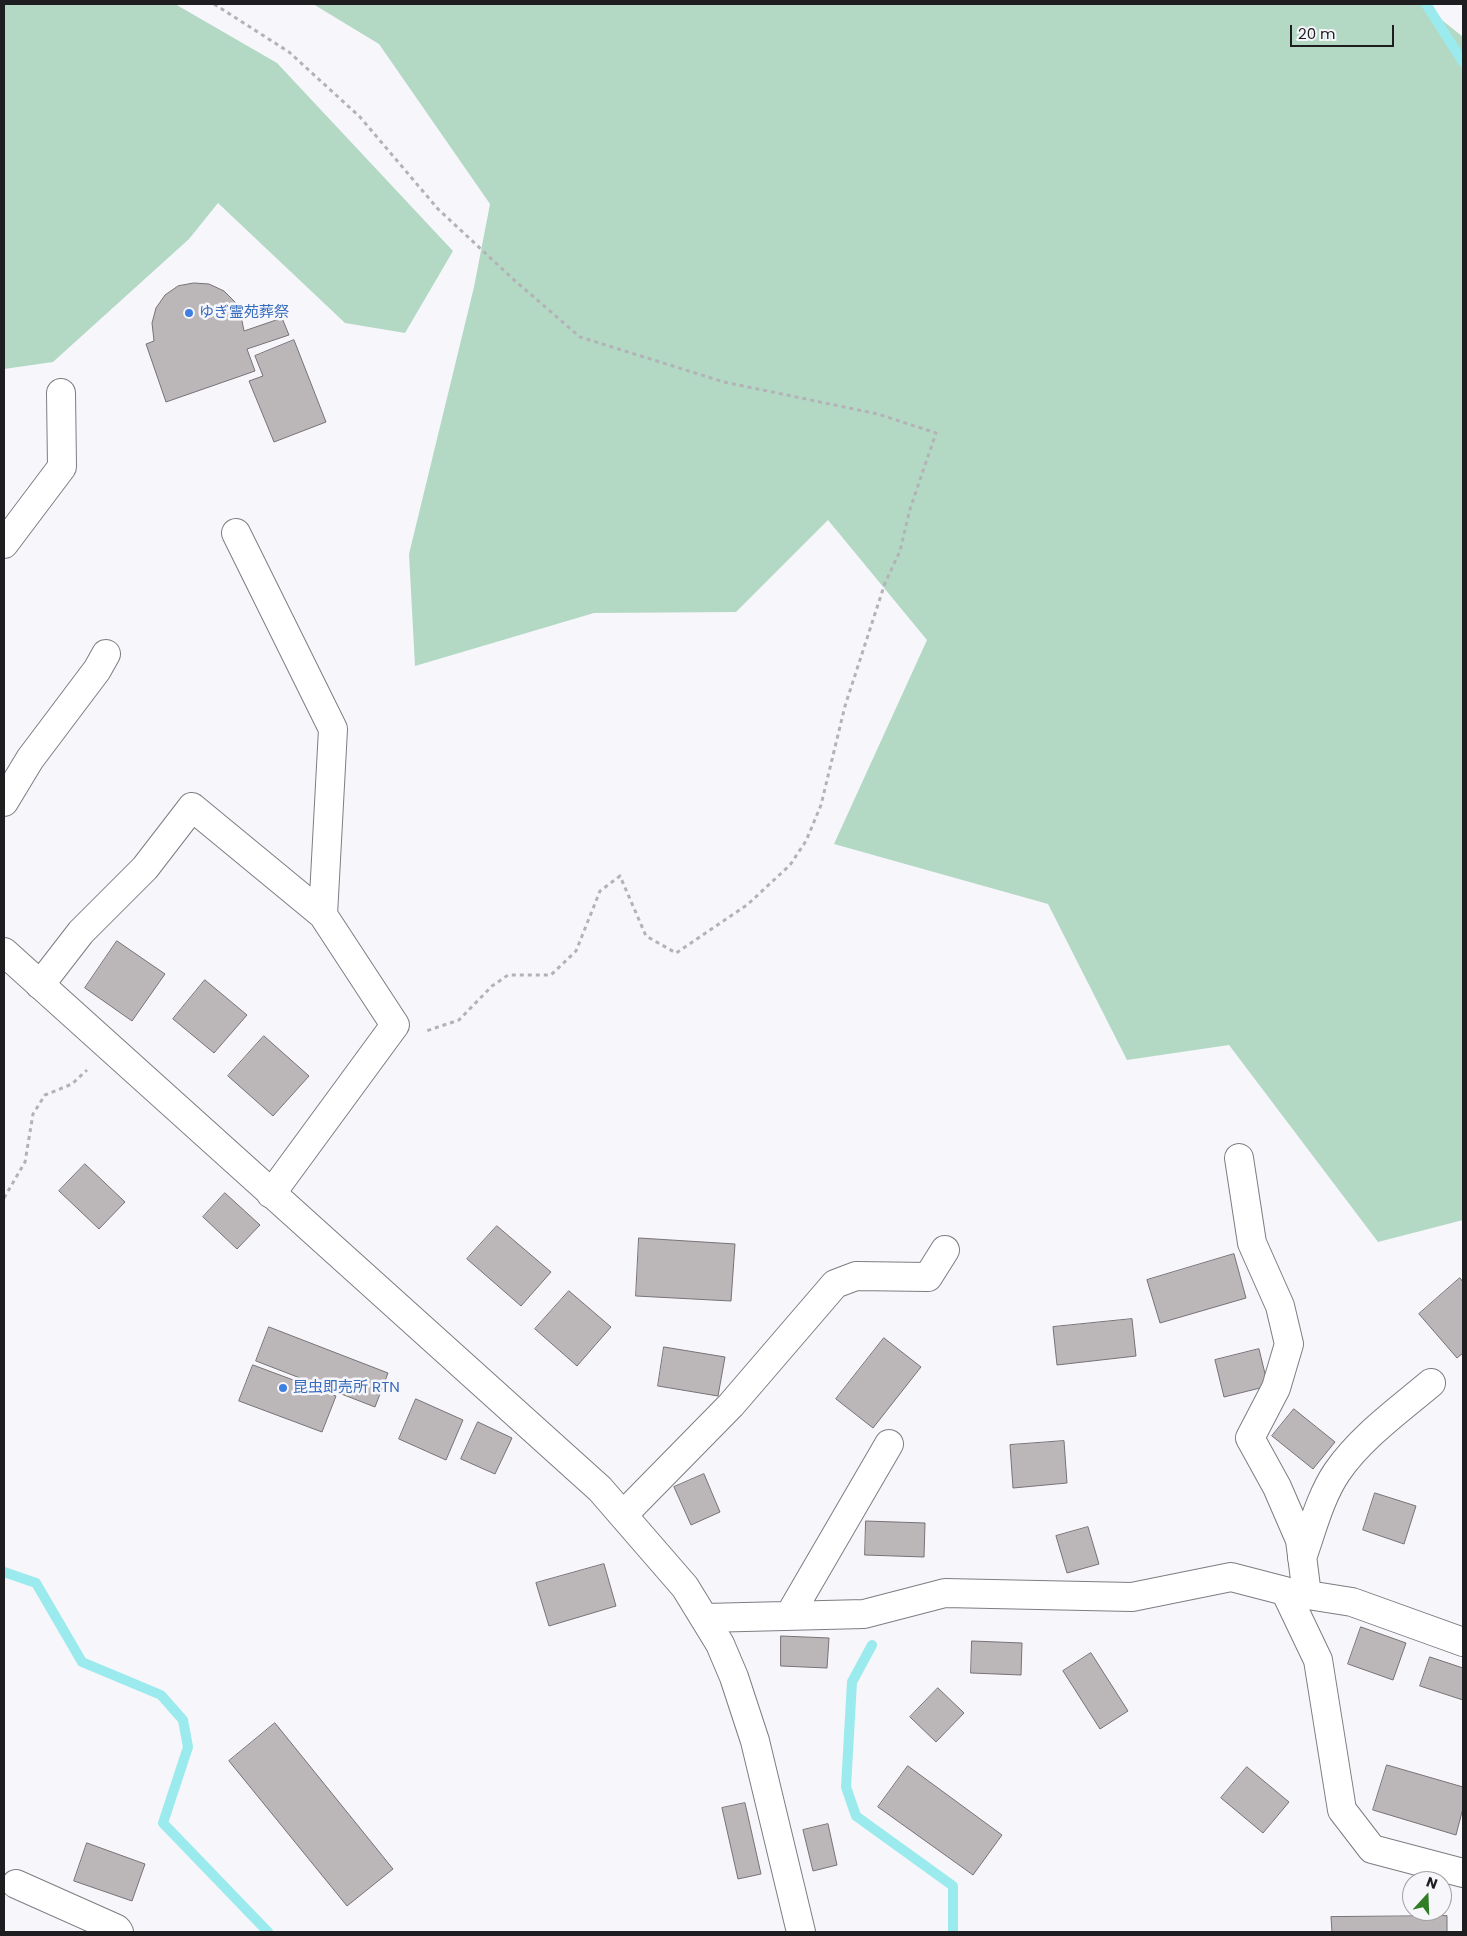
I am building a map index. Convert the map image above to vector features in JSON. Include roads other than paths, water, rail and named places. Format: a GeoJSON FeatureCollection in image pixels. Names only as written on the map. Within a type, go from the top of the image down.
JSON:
{"type":"FeatureCollection","features":[{"type":"Feature","properties":{"kind":"street"},"geometry":{"type":"LineString","coordinates":[[4,544],[62,467],[60,393]]}},
{"type":"Feature","properties":{"kind":"street"},"geometry":{"type":"LineString","coordinates":[[236,533],[333,729],[323,915]]}},
{"type":"Feature","properties":{"kind":"street"},"geometry":{"type":"LineString","coordinates":[[4,802],[30,759],[97,670],[106,654]]}},
{"type":"Feature","properties":{"kind":"street"},"geometry":{"type":"LineString","coordinates":[[40,985],[81,932],[145,868],[192,807],[323,915],[395,1025],[271,1194]]}},
{"type":"Feature","properties":{"kind":"street"},"geometry":{"type":"LineString","coordinates":[[4,952],[593,1482],[624,1514],[685,1586],[720,1644],[746,1709],[801,1932]]}},
{"type":"Feature","properties":{"kind":"street"},"geometry":{"type":"LineString","coordinates":[[1239,1158],[1252,1243],[1280,1306],[1289,1344],[1276,1388],[1250,1438],[1278,1487],[1300,1540],[1302,1558]]}},
{"type":"Feature","properties":{"kind":"street"},"geometry":{"type":"LineString","coordinates":[[624,1514],[731,1406],[836,1284],[856,1276],[928,1277],[945,1250]]}},
{"type":"Feature","properties":{"kind":"street"},"geometry":{"type":"LineString","coordinates":[[1431,1383],[1365,1440],[1336,1472],[1322,1503],[1302,1558],[1296,1593],[1318,1660],[1342,1810],[1372,1849],[1463,1874]]}},
{"type":"Feature","properties":{"kind":"street"},"geometry":{"type":"LineString","coordinates":[[789,1616],[889,1444]]}},
{"type":"Feature","properties":{"kind":"street"},"geometry":{"type":"LineString","coordinates":[[705,1618],[864,1614],[945,1592],[1132,1597],[1231,1577],[1296,1593],[1352,1602],[1463,1642]]}},
{"type":"Feature","properties":{"kind":"street"},"geometry":{"type":"LineString","coordinates":[[16,1884],[117,1929],[118,1932]]}},
{"type":"Feature","properties":{"kind":"waterway"},"geometry":{"type":"LineString","coordinates":[[1426,4],[1463,62]]}},
{"type":"Feature","properties":{"kind":"waterway"},"geometry":{"type":"LineString","coordinates":[[4,1572],[36,1583],[82,1662],[161,1695],[183,1720],[188,1747],[163,1823],[268,1932]]}},
{"type":"Feature","properties":{"kind":"waterway"},"geometry":{"type":"LineString","coordinates":[[872,1645],[852,1682],[846,1787],[856,1816],[953,1886],[953,1932]]}},
{"type":"Feature","properties":{"kind":"place","name":"ゆぎ霊苑葬祭"},"geometry":{"type":"Point","coordinates":[189,313]}},
{"type":"Feature","properties":{"kind":"place","name":"昆虫即売所 RTN"},"geometry":{"type":"Point","coordinates":[283,1388]}}]}
